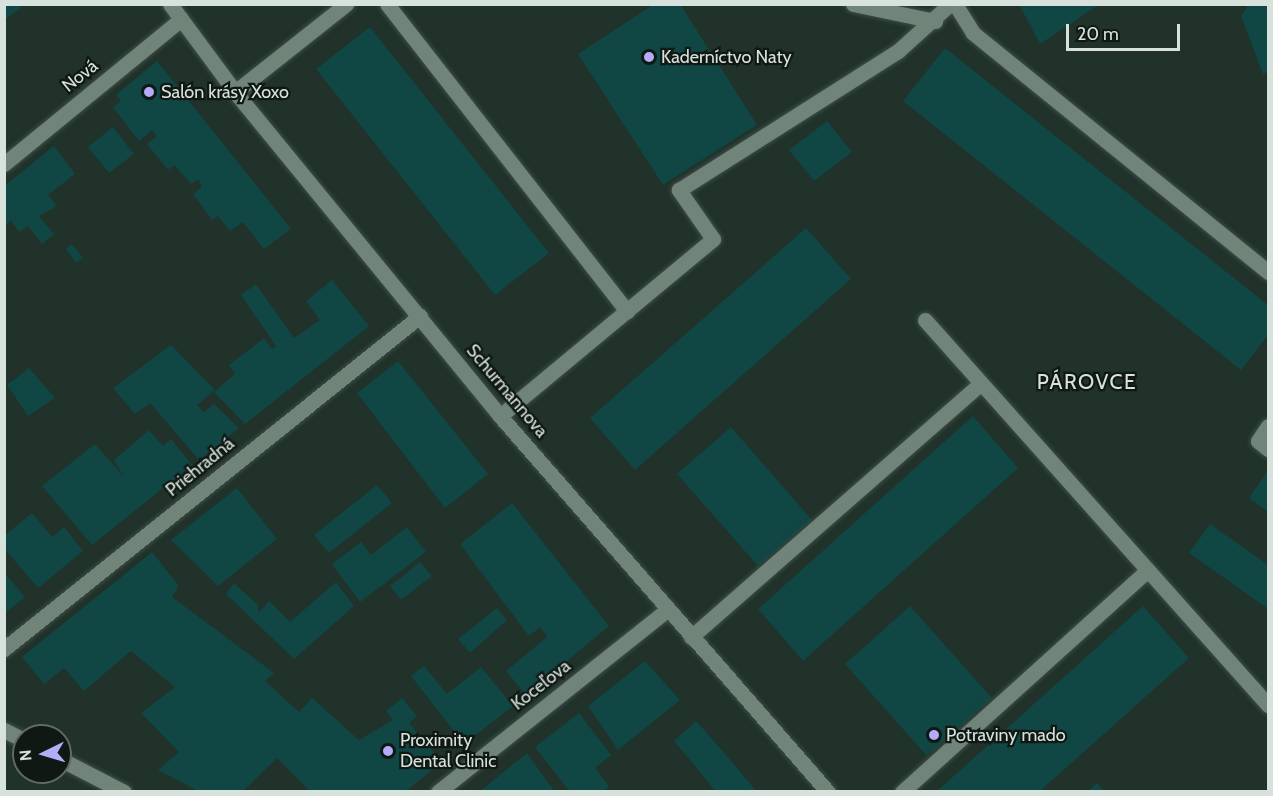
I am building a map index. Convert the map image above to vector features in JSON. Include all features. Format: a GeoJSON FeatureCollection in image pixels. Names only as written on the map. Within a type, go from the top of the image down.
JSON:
{"type":"FeatureCollection","features":[{"type":"Feature","properties":{"kind":"street","name":"Schurmannova"},"geometry":{"type":"LineString","coordinates":[[170,4],[235,92],[500,416],[828,792]]}},
{"type":"Feature","properties":{"kind":"street"},"geometry":{"type":"LineString","coordinates":[[235,92],[346,4]]}},
{"type":"Feature","properties":{"kind":"street"},"geometry":{"type":"LineString","coordinates":[[387,4],[627,311]]}},
{"type":"Feature","properties":{"kind":"street"},"geometry":{"type":"LineString","coordinates":[[853,4],[935,21]]}},
{"type":"Feature","properties":{"kind":"street"},"geometry":{"type":"LineString","coordinates":[[500,416],[713,239],[679,190],[935,21],[950,4]]}},
{"type":"Feature","properties":{"kind":"street"},"geometry":{"type":"LineString","coordinates":[[955,4],[973,33],[1269,272]]}},
{"type":"Feature","properties":{"kind":"street","name":"Nová"},"geometry":{"type":"LineString","coordinates":[[4,164],[181,19]]}},
{"type":"Feature","properties":{"kind":"street","name":"Priehradná"},"geometry":{"type":"LineString","coordinates":[[4,649],[420,316]]}},
{"type":"Feature","properties":{"kind":"street"},"geometry":{"type":"LineString","coordinates":[[925,320],[1269,705]]}},
{"type":"Feature","properties":{"kind":"street"},"geometry":{"type":"LineString","coordinates":[[691,637],[981,384]]}},
{"type":"Feature","properties":{"kind":"street"},"geometry":{"type":"LineString","coordinates":[[1269,426],[1258,441],[1269,448]]}},
{"type":"Feature","properties":{"kind":"street"},"geometry":{"type":"LineString","coordinates":[[902,792],[1148,570]]}},
{"type":"Feature","properties":{"kind":"street","name":"Koceľova"},"geometry":{"type":"LineString","coordinates":[[438,792],[668,609]]}},
{"type":"Feature","properties":{"kind":"street"},"geometry":{"type":"LineString","coordinates":[[72,765],[124,792]]}},
{"type":"Feature","properties":{"kind":"building"},"geometry":{"type":"Polygon","coordinates":[[[4,4],[18,4],[21,8],[4,20],[4,4]]]}},
{"type":"Feature","properties":{"kind":"building"},"geometry":{"type":"Polygon","coordinates":[[[654,4],[680,4],[757,125],[663,185],[578,54],[654,4]]]}},
{"type":"Feature","properties":{"kind":"building"},"geometry":{"type":"Polygon","coordinates":[[[1019,4],[1100,4],[1040,44],[1019,4]]]}},
{"type":"Feature","properties":{"kind":"building"},"geometry":{"type":"Polygon","coordinates":[[[1248,5],[1268,5],[1268,72],[1263,74],[1241,16],[1248,5]]]}},
{"type":"Feature","properties":{"kind":"building"},"geometry":{"type":"Polygon","coordinates":[[[370,27],[549,253],[495,295],[316,69],[370,27]]]}},
{"type":"Feature","properties":{"kind":"building"},"geometry":{"type":"Polygon","coordinates":[[[945,48],[1268,305],[1268,335],[1241,370],[903,101],[945,48]]]}},
{"type":"Feature","properties":{"kind":"building"},"geometry":{"type":"Polygon","coordinates":[[[157,61],[291,229],[264,249],[243,222],[230,231],[218,216],[212,220],[193,194],[202,187],[198,179],[191,184],[174,165],[168,170],[147,144],[157,136],[152,130],[139,141],[113,107],[121,101],[116,95],[157,61]]]}},
{"type":"Feature","properties":{"kind":"building"},"geometry":{"type":"Polygon","coordinates":[[[827,121],[852,152],[814,181],[789,150],[827,121]]]}},
{"type":"Feature","properties":{"kind":"building"},"geometry":{"type":"Polygon","coordinates":[[[113,127],[134,154],[109,173],[88,147],[113,127]]]}},
{"type":"Feature","properties":{"kind":"building"},"geometry":{"type":"Polygon","coordinates":[[[54,146],[75,174],[48,195],[57,206],[39,216],[54,234],[42,244],[28,226],[19,232],[11,221],[4,226],[4,186],[54,146]]]}},
{"type":"Feature","properties":{"kind":"building"},"geometry":{"type":"Polygon","coordinates":[[[806,228],[851,279],[635,470],[590,418],[806,228]]]}},
{"type":"Feature","properties":{"kind":"building"},"geometry":{"type":"Polygon","coordinates":[[[72,244],[83,258],[76,263],[66,249],[72,244]]]}},
{"type":"Feature","properties":{"kind":"building"},"geometry":{"type":"Polygon","coordinates":[[[332,280],[369,326],[245,424],[214,392],[235,374],[229,365],[264,338],[272,349],[276,346],[241,295],[256,284],[294,338],[320,320],[306,301],[332,280]]]}},
{"type":"Feature","properties":{"kind":"building"},"geometry":{"type":"Polygon","coordinates":[[[171,345],[215,390],[197,405],[204,412],[214,404],[239,428],[199,460],[150,403],[135,414],[113,388],[171,345]]]}},
{"type":"Feature","properties":{"kind":"building"},"geometry":{"type":"Polygon","coordinates":[[[398,361],[488,474],[445,508],[357,393],[398,361]]]}},
{"type":"Feature","properties":{"kind":"building"},"geometry":{"type":"Polygon","coordinates":[[[29,368],[55,398],[28,416],[7,385],[29,368]]]}},
{"type":"Feature","properties":{"kind":"building"},"geometry":{"type":"Polygon","coordinates":[[[973,416],[1018,468],[803,661],[758,609],[973,416]]]}},
{"type":"Feature","properties":{"kind":"building"},"geometry":{"type":"Polygon","coordinates":[[[731,427],[812,520],[758,566],[677,474],[731,427]]]}},
{"type":"Feature","properties":{"kind":"building"},"geometry":{"type":"Polygon","coordinates":[[[149,430],[163,446],[171,439],[192,465],[92,545],[42,486],[95,444],[124,477],[114,460],[149,430]]]}},
{"type":"Feature","properties":{"kind":"building"},"geometry":{"type":"Polygon","coordinates":[[[1268,470],[1268,512],[1249,498],[1268,470]]]}},
{"type":"Feature","properties":{"kind":"building"},"geometry":{"type":"Polygon","coordinates":[[[377,485],[392,503],[329,553],[314,535],[377,485]]]}},
{"type":"Feature","properties":{"kind":"building"},"geometry":{"type":"Polygon","coordinates":[[[237,488],[277,539],[218,586],[171,540],[237,488]]]}},
{"type":"Feature","properties":{"kind":"building"},"geometry":{"type":"Polygon","coordinates":[[[512,503],[609,626],[526,695],[506,671],[547,637],[540,627],[529,636],[460,544],[512,503]]]}},
{"type":"Feature","properties":{"kind":"building"},"geometry":{"type":"Polygon","coordinates":[[[32,513],[52,537],[64,527],[83,551],[38,588],[4,548],[4,536],[32,513]]]}},
{"type":"Feature","properties":{"kind":"building"},"geometry":{"type":"Polygon","coordinates":[[[1210,524],[1268,565],[1268,609],[1189,553],[1210,524]]]}},
{"type":"Feature","properties":{"kind":"building"},"geometry":{"type":"Polygon","coordinates":[[[407,527],[426,552],[360,602],[332,564],[361,542],[371,555],[407,527]]]}},
{"type":"Feature","properties":{"kind":"building"},"geometry":{"type":"Polygon","coordinates":[[[152,552],[179,586],[172,597],[274,673],[265,681],[299,712],[312,698],[359,740],[393,720],[386,711],[402,698],[417,716],[409,723],[442,762],[405,792],[311,792],[277,758],[242,792],[200,792],[158,770],[179,752],[141,713],[175,687],[131,651],[84,691],[64,668],[44,684],[22,657],[152,552]]]}},
{"type":"Feature","properties":{"kind":"building"},"geometry":{"type":"Polygon","coordinates":[[[420,562],[432,576],[401,600],[390,586],[420,562]]]}},
{"type":"Feature","properties":{"kind":"building"},"geometry":{"type":"Polygon","coordinates":[[[4,572],[25,597],[4,614],[4,572]]]}},
{"type":"Feature","properties":{"kind":"building"},"geometry":{"type":"Polygon","coordinates":[[[336,582],[354,606],[294,659],[226,594],[234,583],[258,605],[258,613],[269,601],[290,622],[336,582]]]}},
{"type":"Feature","properties":{"kind":"building"},"geometry":{"type":"Polygon","coordinates":[[[910,606],[992,698],[927,756],[845,664],[910,606]]]}},
{"type":"Feature","properties":{"kind":"building"},"geometry":{"type":"Polygon","coordinates":[[[1143,606],[1189,658],[1039,792],[936,792],[1143,606]]]}},
{"type":"Feature","properties":{"kind":"building"},"geometry":{"type":"Polygon","coordinates":[[[497,608],[507,620],[470,653],[458,639],[497,608]]]}},
{"type":"Feature","properties":{"kind":"building"},"geometry":{"type":"Polygon","coordinates":[[[645,661],[680,700],[618,750],[588,706],[645,661]]]}},
{"type":"Feature","properties":{"kind":"building"},"geometry":{"type":"Polygon","coordinates":[[[424,666],[447,694],[481,667],[513,706],[464,744],[411,676],[424,666]]]}},
{"type":"Feature","properties":{"kind":"building"},"geometry":{"type":"Polygon","coordinates":[[[579,713],[611,755],[595,768],[609,786],[603,792],[570,792],[535,747],[579,713]]]}},
{"type":"Feature","properties":{"kind":"building"},"geometry":{"type":"Polygon","coordinates":[[[696,721],[757,792],[716,792],[674,741],[696,721]]]}},
{"type":"Feature","properties":{"kind":"building"},"geometry":{"type":"Polygon","coordinates":[[[527,753],[555,792],[479,792],[484,788],[527,753]]]}},
{"type":"Feature","properties":{"kind":"building"},"geometry":{"type":"Polygon","coordinates":[[[1097,783],[1105,792],[1087,792],[1097,783]]]}},
{"type":"Feature","properties":{"kind":"place","name":"Kaderníctvo Naty"},"geometry":{"type":"Point","coordinates":[649,57]}},
{"type":"Feature","properties":{"kind":"place","name":"Salón krásy Xoxo"},"geometry":{"type":"Point","coordinates":[149,92]}},
{"type":"Feature","properties":{"kind":"place","name":"Potraviny mado"},"geometry":{"type":"Point","coordinates":[934,735]}},
{"type":"Feature","properties":{"kind":"place","name":"Proximity Dental Clinic"},"geometry":{"type":"Point","coordinates":[388,751]}},
{"type":"Feature","properties":{"kind":"district","name":"PÁROVCE"},"geometry":{"type":"Point","coordinates":[1087,382]}}]}
